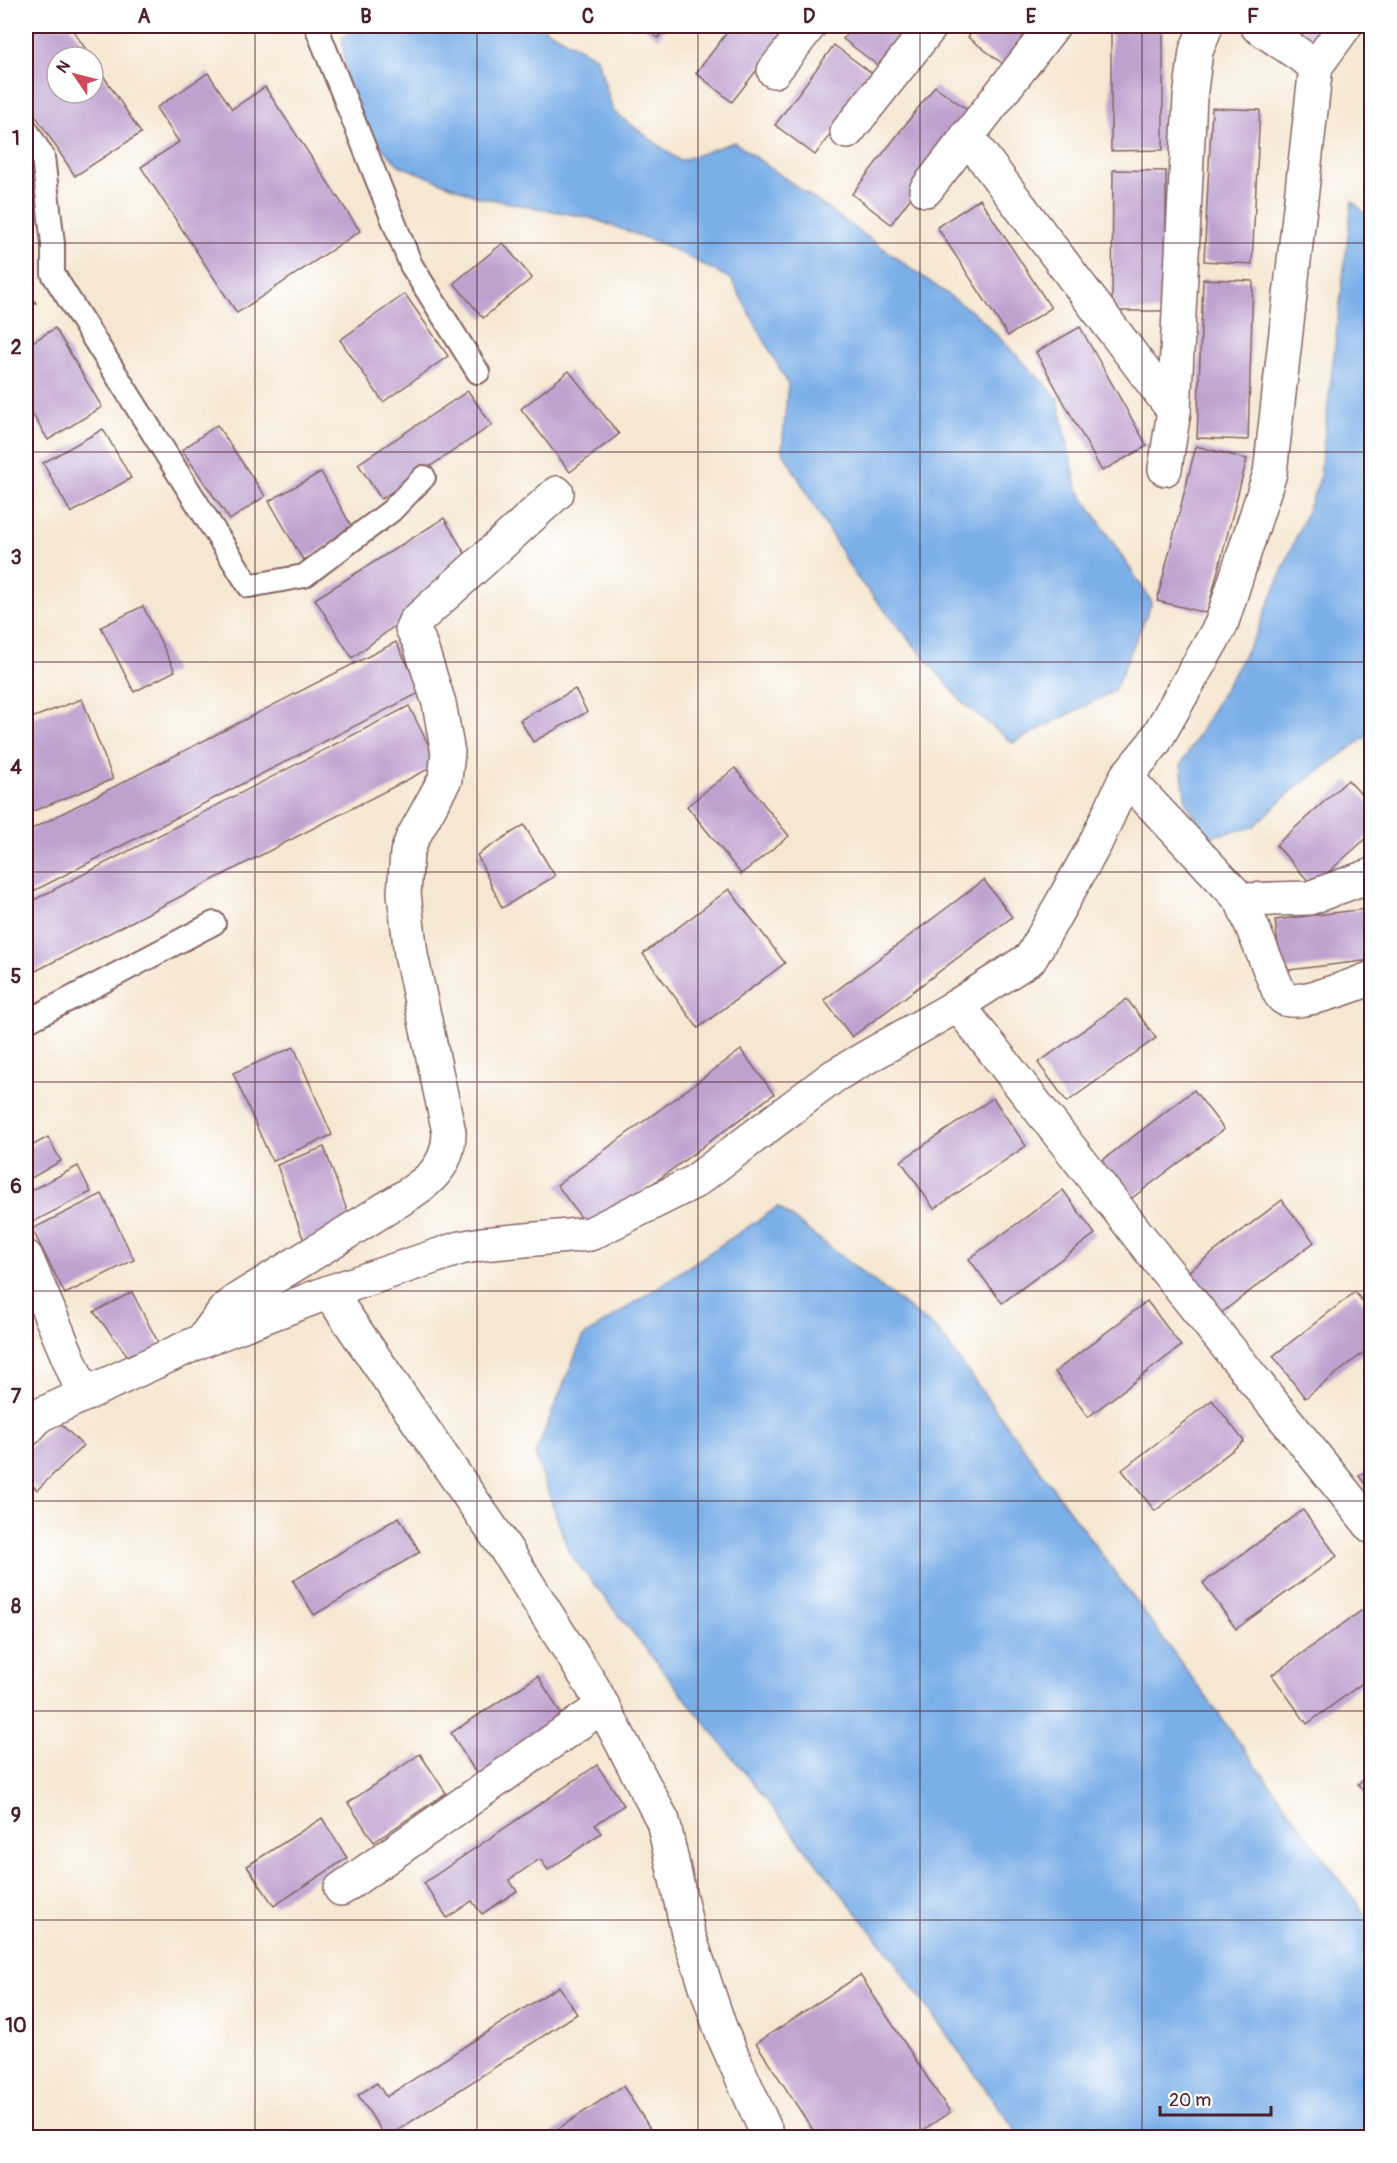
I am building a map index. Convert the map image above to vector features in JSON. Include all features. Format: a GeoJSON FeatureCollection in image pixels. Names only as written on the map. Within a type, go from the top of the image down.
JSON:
{"type":"FeatureCollection","features":[{"type":"Feature","properties":{"kind":"street"},"geometry":{"type":"LineString","coordinates":[[774,71],[809,26]]}},
{"type":"Feature","properties":{"kind":"street"},"geometry":{"type":"LineString","coordinates":[[847,132],[931,26]]}},
{"type":"Feature","properties":{"kind":"street"},"geometry":{"type":"LineString","coordinates":[[926,190],[1053,26]]}},
{"type":"Feature","properties":{"kind":"street"},"geometry":{"type":"LineString","coordinates":[[1165,469],[1174,411],[1190,98],[1196,51],[1206,26]]}},
{"type":"Feature","properties":{"kind":"street"},"geometry":{"type":"LineString","coordinates":[[1257,26],[1316,66]]}},
{"type":"Feature","properties":{"kind":"street"},"geometry":{"type":"LineString","coordinates":[[26,1430],[40,1415],[201,1341],[328,1292],[460,1248],[590,1234],[694,1182],[834,1076],[958,1005],[1031,958],[1095,844],[1126,777],[1154,743],[1221,625],[1270,473],[1316,66],[1345,26]]}},
{"type":"Feature","properties":{"kind":"street"},"geometry":{"type":"LineString","coordinates":[[967,136],[1174,411]]}},
{"type":"Feature","properties":{"kind":"street"},"geometry":{"type":"LineString","coordinates":[[201,1341],[224,1311],[237,1300],[424,1184],[443,1164],[449,1146],[449,1132],[411,955],[404,893],[410,846],[445,779],[448,753],[439,703],[419,641],[412,628],[415,622],[557,493]]}},
{"type":"Feature","properties":{"kind":"street"},"geometry":{"type":"LineString","coordinates":[[1126,777],[1241,900],[1284,999],[1291,1001],[1317,997],[1349,988],[1371,978]]}},
{"type":"Feature","properties":{"kind":"street"},"geometry":{"type":"LineString","coordinates":[[1241,900],[1309,898],[1371,875]]}},
{"type":"Feature","properties":{"kind":"street"},"geometry":{"type":"LineString","coordinates":[[958,1005],[1371,1527]]}},
{"type":"Feature","properties":{"kind":"street"},"geometry":{"type":"LineString","coordinates":[[26,1257],[84,1395]]}},
{"type":"Feature","properties":{"kind":"street"},"geometry":{"type":"LineString","coordinates":[[328,1292],[507,1551],[603,1707],[663,1821],[688,1933],[722,2033],[769,2138]]}},
{"type":"Feature","properties":{"kind":"street"},"geometry":{"type":"LineString","coordinates":[[341,1888],[603,1707]]}},
{"type":"Feature","properties":{"kind":"lane"},"geometry":{"type":"LineString","coordinates":[[320,28],[411,266],[478,372]]}},
{"type":"Feature","properties":{"kind":"lane"},"geometry":{"type":"LineString","coordinates":[[26,129],[43,157],[53,244],[53,274],[249,586],[304,576],[392,511],[424,477]]}},
{"type":"Feature","properties":{"kind":"lane"},"geometry":{"type":"LineString","coordinates":[[26,1022],[214,923]]}},
{"type":"Feature","properties":{"kind":"water"},"geometry":{"type":"Polygon","coordinates":[[[357,26],[540,26],[597,58],[613,111],[680,161],[734,142],[978,316],[1058,398],[1077,488],[1152,602],[1114,691],[1013,743],[963,703],[854,574],[782,450],[788,384],[731,279],[665,245],[591,218],[479,197],[399,165],[350,115],[342,39],[357,26]]]}},
{"type":"Feature","properties":{"kind":"water"},"geometry":{"type":"Polygon","coordinates":[[[1352,201],[1372,220],[1371,733],[1292,791],[1253,827],[1209,837],[1186,803],[1181,765],[1256,634],[1319,482],[1352,201]]]}},
{"type":"Feature","properties":{"kind":"water"},"geometry":{"type":"Polygon","coordinates":[[[778,1207],[938,1331],[1365,1914],[1372,1927],[1371,2137],[1020,2137],[885,1948],[569,1553],[535,1454],[583,1337],[778,1207]]]}},
{"type":"Feature","properties":{"kind":"building"},"geometry":{"type":"Polygon","coordinates":[[[26,26],[70,26],[83,45],[45,45],[45,105],[105,105],[105,78],[141,133],[75,176],[26,101],[26,26]]]}},
{"type":"Feature","properties":{"kind":"building"},"geometry":{"type":"Polygon","coordinates":[[[642,26],[668,26],[658,38],[642,26]]]}},
{"type":"Feature","properties":{"kind":"building"},"geometry":{"type":"Polygon","coordinates":[[[732,26],[791,26],[732,102],[696,73],[732,26]]]}},
{"type":"Feature","properties":{"kind":"building"},"geometry":{"type":"Polygon","coordinates":[[[854,26],[912,26],[880,67],[843,39],[854,26]]]}},
{"type":"Feature","properties":{"kind":"building"},"geometry":{"type":"Polygon","coordinates":[[[976,26],[1046,26],[1012,71],[968,37],[976,26]]]}},
{"type":"Feature","properties":{"kind":"building"},"geometry":{"type":"Polygon","coordinates":[[[1111,26],[1163,26],[1163,150],[1111,151],[1111,26]]]}},
{"type":"Feature","properties":{"kind":"building"},"geometry":{"type":"Polygon","coordinates":[[[1276,26],[1333,26],[1312,53],[1276,26]]]}},
{"type":"Feature","properties":{"kind":"building"},"geometry":{"type":"Polygon","coordinates":[[[834,45],[874,75],[815,155],[775,125],[834,45]]]}},
{"type":"Feature","properties":{"kind":"building"},"geometry":{"type":"Polygon","coordinates":[[[208,73],[232,109],[265,87],[360,231],[237,313],[141,167],[179,142],[156,108],[208,73]]]}},
{"type":"Feature","properties":{"kind":"building"},"geometry":{"type":"Polygon","coordinates":[[[935,86],[974,115],[891,224],[852,194],[935,86]]]}},
{"type":"Feature","properties":{"kind":"building"},"geometry":{"type":"Polygon","coordinates":[[[1212,108],[1260,110],[1252,264],[1204,261],[1212,108]]]}},
{"type":"Feature","properties":{"kind":"building"},"geometry":{"type":"Polygon","coordinates":[[[1113,170],[1166,171],[1166,311],[1112,311],[1113,170]]]}},
{"type":"Feature","properties":{"kind":"building"},"geometry":{"type":"Polygon","coordinates":[[[980,199],[1051,308],[1008,336],[937,227],[980,199]]]}},
{"type":"Feature","properties":{"kind":"building"},"geometry":{"type":"Polygon","coordinates":[[[503,243],[532,278],[483,318],[454,283],[503,243]]]}},
{"type":"Feature","properties":{"kind":"building"},"geometry":{"type":"Polygon","coordinates":[[[1203,279],[1253,281],[1248,440],[1197,438],[1203,279]]]}},
{"type":"Feature","properties":{"kind":"building"},"geometry":{"type":"Polygon","coordinates":[[[26,287],[36,303],[26,310],[26,287]]]}},
{"type":"Feature","properties":{"kind":"building"},"geometry":{"type":"Polygon","coordinates":[[[405,294],[448,356],[383,402],[340,340],[405,294]]]}},
{"type":"Feature","properties":{"kind":"building"},"geometry":{"type":"Polygon","coordinates":[[[1080,327],[1147,446],[1102,471],[1036,352],[1080,327]]]}},
{"type":"Feature","properties":{"kind":"building"},"geometry":{"type":"Polygon","coordinates":[[[55,328],[102,407],[48,440],[26,403],[26,346],[55,328]]]}},
{"type":"Feature","properties":{"kind":"building"},"geometry":{"type":"Polygon","coordinates":[[[569,371],[619,434],[570,472],[521,409],[569,371]]]}},
{"type":"Feature","properties":{"kind":"building"},"geometry":{"type":"Polygon","coordinates":[[[468,391],[492,425],[381,499],[358,464],[468,391]]]}},
{"type":"Feature","properties":{"kind":"building"},"geometry":{"type":"Polygon","coordinates":[[[217,425],[265,496],[230,520],[182,450],[217,425]]]}},
{"type":"Feature","properties":{"kind":"building"},"geometry":{"type":"Polygon","coordinates":[[[103,429],[131,478],[71,513],[43,463],[103,429]]]}},
{"type":"Feature","properties":{"kind":"building"},"geometry":{"type":"Polygon","coordinates":[[[1196,446],[1247,459],[1207,613],[1157,601],[1196,446]]]}},
{"type":"Feature","properties":{"kind":"building"},"geometry":{"type":"Polygon","coordinates":[[[321,472],[354,531],[303,560],[269,501],[321,472]]]}},
{"type":"Feature","properties":{"kind":"building"},"geometry":{"type":"Polygon","coordinates":[[[444,518],[473,567],[352,658],[315,599],[444,518]]]}},
{"type":"Feature","properties":{"kind":"building"},"geometry":{"type":"Polygon","coordinates":[[[143,606],[175,671],[134,692],[101,627],[143,606]]]}},
{"type":"Feature","properties":{"kind":"building"},"geometry":{"type":"Polygon","coordinates":[[[396,642],[421,692],[26,895],[26,832],[396,642]]]}},
{"type":"Feature","properties":{"kind":"building"},"geometry":{"type":"Polygon","coordinates":[[[575,689],[587,712],[533,742],[520,720],[575,689]]]}},
{"type":"Feature","properties":{"kind":"building"},"geometry":{"type":"Polygon","coordinates":[[[82,699],[113,779],[26,814],[26,720],[82,699]]]}},
{"type":"Feature","properties":{"kind":"building"},"geometry":{"type":"Polygon","coordinates":[[[409,706],[438,764],[26,976],[26,904],[409,706]]]}},
{"type":"Feature","properties":{"kind":"building"},"geometry":{"type":"Polygon","coordinates":[[[735,768],[789,836],[741,874],[687,806],[735,768]]]}},
{"type":"Feature","properties":{"kind":"building"},"geometry":{"type":"Polygon","coordinates":[[[1348,780],[1372,806],[1372,833],[1313,886],[1276,845],[1348,780]]]}},
{"type":"Feature","properties":{"kind":"building"},"geometry":{"type":"Polygon","coordinates":[[[524,825],[555,876],[502,908],[477,855],[524,825]]]}},
{"type":"Feature","properties":{"kind":"building"},"geometry":{"type":"Polygon","coordinates":[[[984,880],[1012,917],[852,1037],[824,1000],[984,880]]]}},
{"type":"Feature","properties":{"kind":"building"},"geometry":{"type":"Polygon","coordinates":[[[729,889],[785,963],[698,1028],[643,954],[729,889]]]}},
{"type":"Feature","properties":{"kind":"building"},"geometry":{"type":"Polygon","coordinates":[[[1365,909],[1371,960],[1281,971],[1275,920],[1365,909]]]}},
{"type":"Feature","properties":{"kind":"building"},"geometry":{"type":"Polygon","coordinates":[[[1127,999],[1156,1038],[1067,1102],[1038,1063],[1127,999]]]}},
{"type":"Feature","properties":{"kind":"building"},"geometry":{"type":"Polygon","coordinates":[[[294,1047],[332,1135],[272,1161],[233,1073],[294,1047]]]}},
{"type":"Feature","properties":{"kind":"building"},"geometry":{"type":"Polygon","coordinates":[[[741,1050],[774,1094],[590,1230],[557,1185],[741,1050]]]}},
{"type":"Feature","properties":{"kind":"building"},"geometry":{"type":"Polygon","coordinates":[[[1194,1090],[1224,1129],[1128,1201],[1099,1163],[1194,1090]]]}},
{"type":"Feature","properties":{"kind":"building"},"geometry":{"type":"Polygon","coordinates":[[[993,1098],[1026,1146],[934,1209],[901,1161],[993,1098]]]}},
{"type":"Feature","properties":{"kind":"building"},"geometry":{"type":"Polygon","coordinates":[[[48,1137],[61,1161],[26,1181],[26,1149],[48,1137]]]}},
{"type":"Feature","properties":{"kind":"building"},"geometry":{"type":"Polygon","coordinates":[[[324,1147],[352,1224],[304,1241],[277,1165],[324,1147]]]}},
{"type":"Feature","properties":{"kind":"building"},"geometry":{"type":"Polygon","coordinates":[[[78,1166],[91,1192],[31,1223],[26,1212],[26,1193],[78,1166]]]}},
{"type":"Feature","properties":{"kind":"building"},"geometry":{"type":"Polygon","coordinates":[[[1063,1190],[1095,1234],[1002,1303],[969,1259],[1063,1190]]]}},
{"type":"Feature","properties":{"kind":"building"},"geometry":{"type":"Polygon","coordinates":[[[102,1194],[134,1260],[65,1294],[32,1229],[102,1194]]]}},
{"type":"Feature","properties":{"kind":"building"},"geometry":{"type":"Polygon","coordinates":[[[1282,1200],[1314,1242],[1216,1317],[1184,1275],[1282,1200]]]}},
{"type":"Feature","properties":{"kind":"building"},"geometry":{"type":"Polygon","coordinates":[[[132,1292],[161,1348],[134,1364],[94,1312],[132,1292]]]}},
{"type":"Feature","properties":{"kind":"building"},"geometry":{"type":"Polygon","coordinates":[[[1355,1292],[1372,1313],[1372,1346],[1305,1398],[1273,1356],[1355,1292]]]}},
{"type":"Feature","properties":{"kind":"building"},"geometry":{"type":"Polygon","coordinates":[[[1147,1301],[1181,1346],[1088,1417],[1055,1372],[1147,1301]]]}},
{"type":"Feature","properties":{"kind":"building"},"geometry":{"type":"Polygon","coordinates":[[[1212,1400],[1244,1441],[1155,1511],[1122,1470],[1212,1400]]]}},
{"type":"Feature","properties":{"kind":"building"},"geometry":{"type":"Polygon","coordinates":[[[58,1421],[83,1446],[37,1490],[26,1478],[26,1452],[58,1421]]]}},
{"type":"Feature","properties":{"kind":"building"},"geometry":{"type":"Polygon","coordinates":[[[1372,1467],[1372,1494],[1359,1476],[1372,1467]]]}},
{"type":"Feature","properties":{"kind":"building"},"geometry":{"type":"Polygon","coordinates":[[[1303,1510],[1337,1556],[1236,1629],[1203,1583],[1303,1510]]]}},
{"type":"Feature","properties":{"kind":"building"},"geometry":{"type":"Polygon","coordinates":[[[399,1517],[420,1552],[314,1615],[293,1581],[399,1517]]]}},
{"type":"Feature","properties":{"kind":"building"},"geometry":{"type":"Polygon","coordinates":[[[1368,1606],[1372,1610],[1372,1676],[1307,1724],[1272,1675],[1368,1606]]]}},
{"type":"Feature","properties":{"kind":"building"},"geometry":{"type":"Polygon","coordinates":[[[538,1676],[566,1722],[479,1778],[451,1733],[538,1676]]]}},
{"type":"Feature","properties":{"kind":"building"},"geometry":{"type":"Polygon","coordinates":[[[420,1754],[446,1793],[374,1842],[348,1803],[420,1754]]]}},
{"type":"Feature","properties":{"kind":"building"},"geometry":{"type":"Polygon","coordinates":[[[597,1765],[624,1805],[595,1825],[601,1833],[548,1870],[540,1859],[509,1880],[517,1891],[482,1914],[472,1901],[447,1918],[424,1883],[597,1765]]]}},
{"type":"Feature","properties":{"kind":"building"},"geometry":{"type":"Polygon","coordinates":[[[1372,1774],[1372,1803],[1358,1784],[1372,1774]]]}},
{"type":"Feature","properties":{"kind":"building"},"geometry":{"type":"Polygon","coordinates":[[[322,1818],[347,1858],[274,1906],[247,1866],[322,1818]]]}},
{"type":"Feature","properties":{"kind":"building"},"geometry":{"type":"Polygon","coordinates":[[[860,1975],[950,2112],[911,2138],[818,2138],[756,2043],[860,1975]]]}},
{"type":"Feature","properties":{"kind":"building"},"geometry":{"type":"Polygon","coordinates":[[[559,1986],[577,2014],[386,2138],[358,2095],[377,2083],[386,2097],[559,1986]]]}},
{"type":"Feature","properties":{"kind":"building"},"geometry":{"type":"Polygon","coordinates":[[[623,2086],[653,2133],[645,2138],[544,2138],[623,2086]]]}}]}
